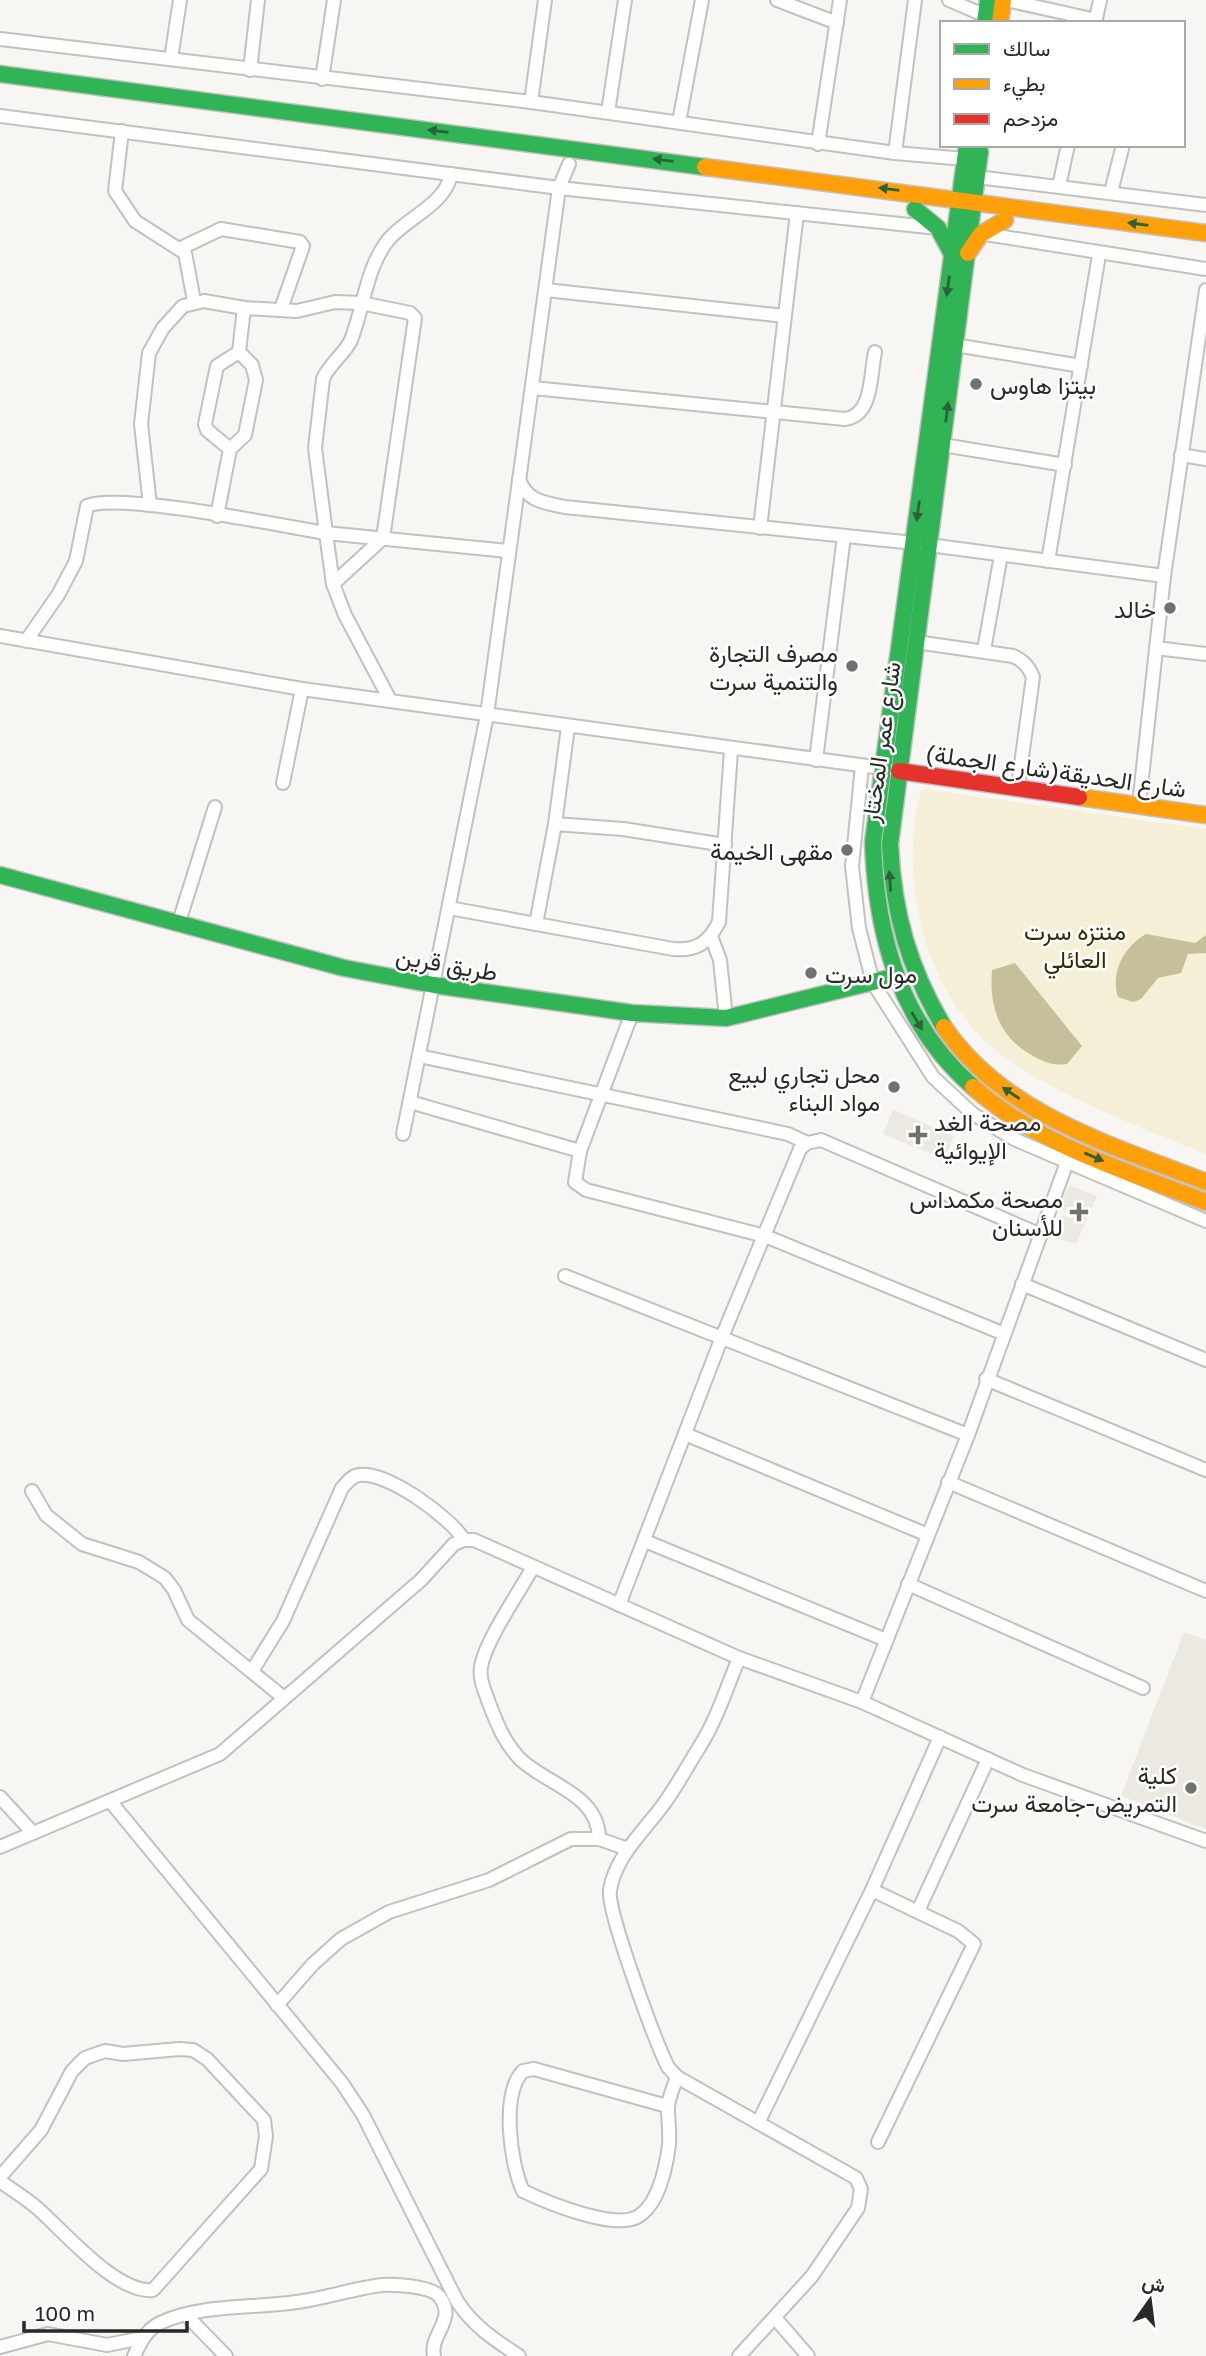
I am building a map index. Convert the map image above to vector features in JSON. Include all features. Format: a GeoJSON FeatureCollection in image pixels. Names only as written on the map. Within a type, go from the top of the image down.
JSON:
{"type":"FeatureCollection","features":[{"type":"Feature","properties":{"kind":"main road"},"geometry":{"type":"LineString","coordinates":[[990,15],[1005,0]]}},
{"type":"Feature","properties":{"kind":"main road"},"geometry":{"type":"LineString","coordinates":[[0,74],[919,201],[966,207],[1014,206],[1200,232]]}},
{"type":"Feature","properties":{"kind":"main road"},"geometry":{"type":"LineString","coordinates":[[0,90],[569,164],[919,201],[944,187],[972,163]]}},
{"type":"Feature","properties":{"kind":"main road"},"geometry":{"type":"LineString","coordinates":[[980,147],[972,163],[911,625],[882,768],[872,861],[878,928],[893,977],[919,1026],[949,1064],[985,1098],[1025,1125],[1206,1202]]}},
{"type":"Feature","properties":{"kind":"main road"},"geometry":{"type":"LineString","coordinates":[[972,163],[992,188],[1014,206]]}},
{"type":"Feature","properties":{"kind":"main road"},"geometry":{"type":"LineString","coordinates":[[919,201],[960,255]]}},
{"type":"Feature","properties":{"kind":"main road"},"geometry":{"type":"LineString","coordinates":[[966,207],[1004,220],[1206,246]]}},
{"type":"Feature","properties":{"kind":"main road"},"geometry":{"type":"LineString","coordinates":[[922,544],[943,445],[955,345],[960,255],[981,234],[1004,220]]}},
{"type":"Feature","properties":{"kind":"main road","name":"شارع عمر المختار"},"geometry":{"type":"LineString","coordinates":[[911,625],[916,642],[890,844],[890,885],[897,924],[913,971],[934,1014],[962,1051],[996,1084],[1033,1109],[1206,1182]]}},
{"type":"Feature","properties":{"kind":"main road","name":"شارع الحديقة(شارع الجملة)"},"geometry":{"type":"LineString","coordinates":[[899,771],[1206,815]]}},
{"type":"Feature","properties":{"kind":"main road"},"geometry":{"type":"LineString","coordinates":[[852,866],[872,861]]}},
{"type":"Feature","properties":{"kind":"main road","name":"طريق قرين"},"geometry":{"type":"LineString","coordinates":[[0,875],[344,968],[434,985],[632,1013],[726,1018],[893,977]]}},
{"type":"Feature","properties":{"kind":"main road"},"geometry":{"type":"LineString","coordinates":[[933,1077],[949,1064]]}},
{"type":"Feature","properties":{"kind":"street"},"geometry":{"type":"LineString","coordinates":[[172,59],[180,0]]}},
{"type":"Feature","properties":{"kind":"street"},"geometry":{"type":"LineString","coordinates":[[250,70],[258,0]]}},
{"type":"Feature","properties":{"kind":"street"},"geometry":{"type":"LineString","coordinates":[[322,79],[334,0]]}},
{"type":"Feature","properties":{"kind":"street"},"geometry":{"type":"LineString","coordinates":[[531,102],[545,0]]}},
{"type":"Feature","properties":{"kind":"street"},"geometry":{"type":"LineString","coordinates":[[608,112],[625,0]]}},
{"type":"Feature","properties":{"kind":"street"},"geometry":{"type":"LineString","coordinates":[[679,122],[702,0]]}},
{"type":"Feature","properties":{"kind":"street"},"geometry":{"type":"LineString","coordinates":[[777,0],[837,23]]}},
{"type":"Feature","properties":{"kind":"street"},"geometry":{"type":"LineString","coordinates":[[818,144],[840,0]]}},
{"type":"Feature","properties":{"kind":"street"},"geometry":{"type":"LineString","coordinates":[[895,153],[915,0]]}},
{"type":"Feature","properties":{"kind":"street"},"geometry":{"type":"LineString","coordinates":[[949,0],[990,15]]}},
{"type":"Feature","properties":{"kind":"street"},"geometry":{"type":"LineString","coordinates":[[1005,0],[1095,21],[1100,0]]}},
{"type":"Feature","properties":{"kind":"street"},"geometry":{"type":"LineString","coordinates":[[0,39],[531,102],[818,144],[972,163],[1059,186],[1206,205],[1200,232]]}},
{"type":"Feature","properties":{"kind":"street"},"geometry":{"type":"LineString","coordinates":[[0,116],[559,188],[938,228]]}},
{"type":"Feature","properties":{"kind":"street"},"geometry":{"type":"LineString","coordinates":[[122,131],[114,191],[135,221],[179,249],[189,260],[194,301]]}},
{"type":"Feature","properties":{"kind":"street"},"geometry":{"type":"LineString","coordinates":[[1059,186],[1068,147]]}},
{"type":"Feature","properties":{"kind":"street"},"geometry":{"type":"LineString","coordinates":[[1111,192],[1122,147]]}},
{"type":"Feature","properties":{"kind":"street"},"geometry":{"type":"LineString","coordinates":[[403,1134],[487,715],[559,188],[569,164]]}},
{"type":"Feature","properties":{"kind":"street"},"geometry":{"type":"LineString","coordinates":[[390,701],[345,615],[333,584],[315,449],[320,395],[327,370],[349,343],[376,262],[390,238],[440,197],[449,187],[452,174]]}},
{"type":"Feature","properties":{"kind":"street"},"geometry":{"type":"LineString","coordinates":[[760,528],[797,213]]}},
{"type":"Feature","properties":{"kind":"street"},"geometry":{"type":"LineString","coordinates":[[179,249],[221,229],[300,242],[303,246],[281,309]]}},
{"type":"Feature","properties":{"kind":"street"},"geometry":{"type":"LineString","coordinates":[[981,234],[1099,255],[1206,269]]}},
{"type":"Feature","properties":{"kind":"street"},"geometry":{"type":"LineString","coordinates":[[1048,561],[1099,255]]}},
{"type":"Feature","properties":{"kind":"street"},"geometry":{"type":"LineString","coordinates":[[546,290],[785,316]]}},
{"type":"Feature","properties":{"kind":"street"},"geometry":{"type":"LineString","coordinates":[[1139,805],[1164,576],[1181,455],[1200,370],[1206,290]]}},
{"type":"Feature","properties":{"kind":"street"},"geometry":{"type":"LineString","coordinates":[[150,505],[141,424],[149,353],[175,313],[194,301],[244,308],[297,311],[324,303],[362,303],[410,313],[415,318],[383,538],[333,584]]}},
{"type":"Feature","properties":{"kind":"street"},"geometry":{"type":"LineString","coordinates":[[239,352],[244,308]]}},
{"type":"Feature","properties":{"kind":"street"},"geometry":{"type":"LineString","coordinates":[[955,345],[1081,366]]}},
{"type":"Feature","properties":{"kind":"street"},"geometry":{"type":"LineString","coordinates":[[230,449],[207,430],[205,424],[217,366],[239,352]]}},
{"type":"Feature","properties":{"kind":"street"},"geometry":{"type":"LineString","coordinates":[[217,516],[230,449],[245,435],[256,380],[252,365],[239,352]]}},
{"type":"Feature","properties":{"kind":"street"},"geometry":{"type":"LineString","coordinates":[[533,388],[775,415],[845,419],[857,417],[864,409],[875,352]]}},
{"type":"Feature","properties":{"kind":"street"},"geometry":{"type":"LineString","coordinates":[[943,445],[1065,465]]}},
{"type":"Feature","properties":{"kind":"street"},"geometry":{"type":"LineString","coordinates":[[1181,455],[1206,459]]}},
{"type":"Feature","properties":{"kind":"street"},"geometry":{"type":"LineString","coordinates":[[519,472],[523,490],[540,502],[922,544],[1164,576]]}},
{"type":"Feature","properties":{"kind":"street"},"geometry":{"type":"LineString","coordinates":[[26,641],[58,595],[76,561],[87,506],[97,502],[150,505],[326,533],[508,551]]}},
{"type":"Feature","properties":{"kind":"street"},"geometry":{"type":"LineString","coordinates":[[816,760],[844,536]]}},
{"type":"Feature","properties":{"kind":"street"},"geometry":{"type":"LineString","coordinates":[[984,650],[1001,555]]}},
{"type":"Feature","properties":{"kind":"street"},"geometry":{"type":"LineString","coordinates":[[0,636],[302,689],[899,771]]}},
{"type":"Feature","properties":{"kind":"street"},"geometry":{"type":"LineString","coordinates":[[916,642],[984,650],[1023,660],[1032,677],[1018,786]]}},
{"type":"Feature","properties":{"kind":"street"},"geometry":{"type":"LineString","coordinates":[[1156,648],[1206,654]]}},
{"type":"Feature","properties":{"kind":"street"},"geometry":{"type":"LineString","coordinates":[[283,783],[302,689]]}},
{"type":"Feature","properties":{"kind":"street"},"geometry":{"type":"LineString","coordinates":[[536,923],[555,824],[568,727]]}},
{"type":"Feature","properties":{"kind":"street"},"geometry":{"type":"LineString","coordinates":[[449,908],[688,951],[699,947],[711,936],[720,915],[731,750]]}},
{"type":"Feature","properties":{"kind":"street"},"geometry":{"type":"LineString","coordinates":[[862,766],[852,866],[859,928],[873,983],[933,1077],[973,1114],[1014,1139],[1206,1221]]}},
{"type":"Feature","properties":{"kind":"street"},"geometry":{"type":"LineString","coordinates":[[179,922],[215,807]]}},
{"type":"Feature","properties":{"kind":"street"},"geometry":{"type":"LineString","coordinates":[[555,824],[623,829],[725,845]]}},
{"type":"Feature","properties":{"kind":"street"},"geometry":{"type":"LineString","coordinates":[[711,936],[720,960],[726,1018]]}},
{"type":"Feature","properties":{"kind":"street"},"geometry":{"type":"LineString","coordinates":[[632,1013],[580,1151],[575,1182],[586,1190],[765,1236],[1002,1333]]}},
{"type":"Feature","properties":{"kind":"street"},"geometry":{"type":"LineString","coordinates":[[419,1056],[788,1134],[807,1143]]}},
{"type":"Feature","properties":{"kind":"street"},"geometry":{"type":"LineString","coordinates":[[410,1102],[580,1151]]}},
{"type":"Feature","properties":{"kind":"street"},"geometry":{"type":"LineString","coordinates":[[619,1605],[722,1337],[800,1149],[807,1143],[821,1140],[1041,1235]]}},
{"type":"Feature","properties":{"kind":"street"},"geometry":{"type":"LineString","coordinates":[[862,1702],[968,1434],[1002,1333],[1023,1284],[1067,1162]]}},
{"type":"Feature","properties":{"kind":"street"},"geometry":{"type":"LineString","coordinates":[[565,1276],[968,1434]]}},
{"type":"Feature","properties":{"kind":"street"},"geometry":{"type":"LineString","coordinates":[[1023,1284],[1206,1360]]}},
{"type":"Feature","properties":{"kind":"street"},"geometry":{"type":"LineString","coordinates":[[986,1379],[1206,1470]]}},
{"type":"Feature","properties":{"kind":"street"},"geometry":{"type":"LineString","coordinates":[[685,1434],[928,1535]]}},
{"type":"Feature","properties":{"kind":"street"},"geometry":{"type":"LineString","coordinates":[[252,1671],[283,1621],[342,1488],[351,1478],[360,1475],[383,1481],[437,1509],[464,1540]]}},
{"type":"Feature","properties":{"kind":"street"},"geometry":{"type":"LineString","coordinates":[[948,1482],[1206,1591]]}},
{"type":"Feature","properties":{"kind":"street"},"geometry":{"type":"LineString","coordinates":[[32,1491],[46,1515],[82,1544],[139,1562],[165,1578],[174,1590],[188,1620],[284,1698]]}},
{"type":"Feature","properties":{"kind":"street"},"geometry":{"type":"LineString","coordinates":[[0,1847],[220,1754],[251,1730],[284,1698],[421,1580],[454,1544],[464,1540],[474,1541],[739,1658],[862,1702],[1023,1775],[1206,1841]]}},
{"type":"Feature","properties":{"kind":"street"},"geometry":{"type":"LineString","coordinates":[[645,1542],[886,1640]]}},
{"type":"Feature","properties":{"kind":"street"},"geometry":{"type":"LineString","coordinates":[[533,1567],[484,1657],[481,1680],[499,1731],[507,1744],[522,1760],[591,1810],[599,1826],[599,1839]]}},
{"type":"Feature","properties":{"kind":"street"},"geometry":{"type":"LineString","coordinates":[[908,1584],[1143,1688]]}},
{"type":"Feature","properties":{"kind":"street"},"geometry":{"type":"LineString","coordinates":[[739,1658],[703,1742],[665,1802],[628,1849],[613,1878],[610,1906],[663,2057],[677,2077],[856,2178],[861,2189],[858,2208],[812,2276],[776,2319],[739,2356]]}},
{"type":"Feature","properties":{"kind":"street"},"geometry":{"type":"LineString","coordinates":[[758,2123],[872,1890],[940,1737]]}},
{"type":"Feature","properties":{"kind":"street"},"geometry":{"type":"LineString","coordinates":[[918,1911],[988,1759]]}},
{"type":"Feature","properties":{"kind":"street"},"geometry":{"type":"LineString","coordinates":[[110,1801],[342,2083],[362,2115],[466,2315],[490,2337],[519,2356]]}},
{"type":"Feature","properties":{"kind":"street"},"geometry":{"type":"LineString","coordinates":[[3,1802],[33,1833]]}},
{"type":"Feature","properties":{"kind":"street"},"geometry":{"type":"LineString","coordinates":[[277,2005],[313,1964],[363,1924],[389,1912],[489,1880],[570,1839],[599,1839],[628,1849]]}},
{"type":"Feature","properties":{"kind":"street"},"geometry":{"type":"LineString","coordinates":[[872,1890],[968,1936],[974,1944],[973,1951],[878,2142]]}},
{"type":"Feature","properties":{"kind":"street"},"geometry":{"type":"LineString","coordinates":[[192,2050],[207,2059],[264,2120],[266,2136],[261,2169],[153,2290],[138,2290],[127,2285],[0,2179],[51,2116],[72,2071],[95,2053],[192,2050]]}},
{"type":"Feature","properties":{"kind":"street"},"geometry":{"type":"LineString","coordinates":[[667,2106],[534,2069],[523,2071],[514,2084],[510,2107],[516,2176],[523,2191],[598,2217],[619,2221],[637,2217],[655,2196],[663,2170],[669,2147],[667,2106],[677,2077]]}},
{"type":"Feature","properties":{"kind":"street"},"geometry":{"type":"LineString","coordinates":[[134,2356],[142,2339],[162,2322],[187,2316],[302,2302],[383,2285],[424,2290],[439,2296],[446,2311],[443,2326],[433,2343],[433,2356]]}},
{"type":"Feature","properties":{"kind":"street"},"geometry":{"type":"LineString","coordinates":[[187,2316],[226,2356]]}},
{"type":"Feature","properties":{"kind":"street"},"geometry":{"type":"LineString","coordinates":[[776,2319],[808,2356]]}},
{"type":"Feature","properties":{"kind":"street"},"geometry":{"type":"LineString","coordinates":[[0,2347],[48,2334],[107,2345],[142,2339]]}},
{"type":"Feature","properties":{"kind":"shaded area"},"geometry":{"type":"Polygon","coordinates":[[[1146,934],[1195,943],[1206,935],[1206,953],[1188,954],[1181,973],[1158,978],[1141,999],[1133,1002],[1118,997],[1116,978],[1126,952],[1146,934]]]}},
{"type":"Feature","properties":{"kind":"shaded area"},"geometry":{"type":"Polygon","coordinates":[[[1015,963],[1082,1046],[1067,1064],[1047,1062],[1023,1050],[1005,1032],[999,1021],[993,998],[992,970],[1015,963]]]}},
{"type":"Feature","properties":{"kind":"shaded area","name":"مصحة الغد الإيوائية"},"geometry":{"type":"Polygon","coordinates":[[[893,1110],[954,1136],[944,1159],[883,1134],[893,1110]]]}},
{"type":"Feature","properties":{"kind":"shaded area","name":"مصحة مكمداس للأسنان"},"geometry":{"type":"Polygon","coordinates":[[[1069,1185],[1097,1196],[1076,1244],[1056,1238],[1061,1215],[1072,1219],[1073,1215],[1059,1209],[1069,1185]]]}},
{"type":"Feature","properties":{"kind":"shaded area"},"geometry":{"type":"Polygon","coordinates":[[[1184,1632],[1206,1640],[1206,1829],[1121,1796],[1184,1632]]]}},
{"type":"Feature","properties":{"kind":"green space","name":"منتزه سرت العائلي"},"geometry":{"type":"Polygon","coordinates":[[[925,789],[1206,829],[1206,1154],[1104,1112],[1031,1075],[980,1036],[956,1007],[938,975],[916,902],[914,827],[921,791],[925,789]]]}},
{"type":"Feature","properties":{"kind":"traffic: fast"},"geometry":{"type":"LineString","coordinates":[[985,21],[988,0]]}},
{"type":"Feature","properties":{"kind":"traffic: fast"},"geometry":{"type":"LineString","coordinates":[[0,74],[705,167]]}},
{"type":"Feature","properties":{"kind":"traffic: fast"},"geometry":{"type":"LineString","coordinates":[[967,147],[873,842],[880,911],[897,976],[927,1035],[948,1062],[973,1087]]}},
{"type":"Feature","properties":{"kind":"traffic: fast"},"geometry":{"type":"LineString","coordinates":[[944,1027],[921,984],[905,939],[895,893],[890,844],[980,152]]}},
{"type":"Feature","properties":{"kind":"traffic: fast"},"geometry":{"type":"LineString","coordinates":[[915,209],[938,228],[952,254]]}},
{"type":"Feature","properties":{"kind":"traffic: fast"},"geometry":{"type":"LineString","coordinates":[[0,875],[344,968],[434,985],[632,1013],[726,1018],[893,977]]}},
{"type":"Feature","properties":{"kind":"traffic: slow"},"geometry":{"type":"LineString","coordinates":[[1000,21],[1003,0]]}},
{"type":"Feature","properties":{"kind":"traffic: slow"},"geometry":{"type":"LineString","coordinates":[[705,167],[1206,233]]}},
{"type":"Feature","properties":{"kind":"traffic: slow"},"geometry":{"type":"LineString","coordinates":[[968,253],[981,234],[1005,220]]}},
{"type":"Feature","properties":{"kind":"traffic: slow"},"geometry":{"type":"LineString","coordinates":[[1079,797],[1206,815]]}},
{"type":"Feature","properties":{"kind":"traffic: slow"},"geometry":{"type":"LineString","coordinates":[[944,1027],[969,1057],[997,1083],[1028,1105],[1098,1140],[1206,1182]]}},
{"type":"Feature","properties":{"kind":"traffic: slow"},"geometry":{"type":"LineString","coordinates":[[973,1087],[998,1107],[1054,1141],[1206,1202]]}},
{"type":"Feature","properties":{"kind":"traffic: jam"},"geometry":{"type":"LineString","coordinates":[[899,771],[1079,797]]}},
{"type":"Feature","properties":{"kind":"place","name":"بيتزا هاوس"},"geometry":{"type":"Point","coordinates":[976,384]}},
{"type":"Feature","properties":{"kind":"place","name":"خالد"},"geometry":{"type":"Point","coordinates":[1170,608]}},
{"type":"Feature","properties":{"kind":"place","name":"مصرف التجارة والتنمية سرت"},"geometry":{"type":"Point","coordinates":[852,666]}},
{"type":"Feature","properties":{"kind":"place","name":"مقهى الخيمة"},"geometry":{"type":"Point","coordinates":[847,850]}},
{"type":"Feature","properties":{"kind":"place","name":"مول سرت"},"geometry":{"type":"Point","coordinates":[811,973]}},
{"type":"Feature","properties":{"kind":"place","name":"محل تجاري لبيع مواد البناء"},"geometry":{"type":"Point","coordinates":[894,1087]}},
{"type":"Feature","properties":{"kind":"place","name":"مصحة الغد الإيوائية"},"geometry":{"type":"Point","coordinates":[918,1135]}},
{"type":"Feature","properties":{"kind":"place","name":"مصحة مكمداس للأسنان"},"geometry":{"type":"Point","coordinates":[1079,1212]}},
{"type":"Feature","properties":{"kind":"place","name":"كلية التمريض-جامعة سرت"},"geometry":{"type":"Point","coordinates":[1191,1788]}}]}
